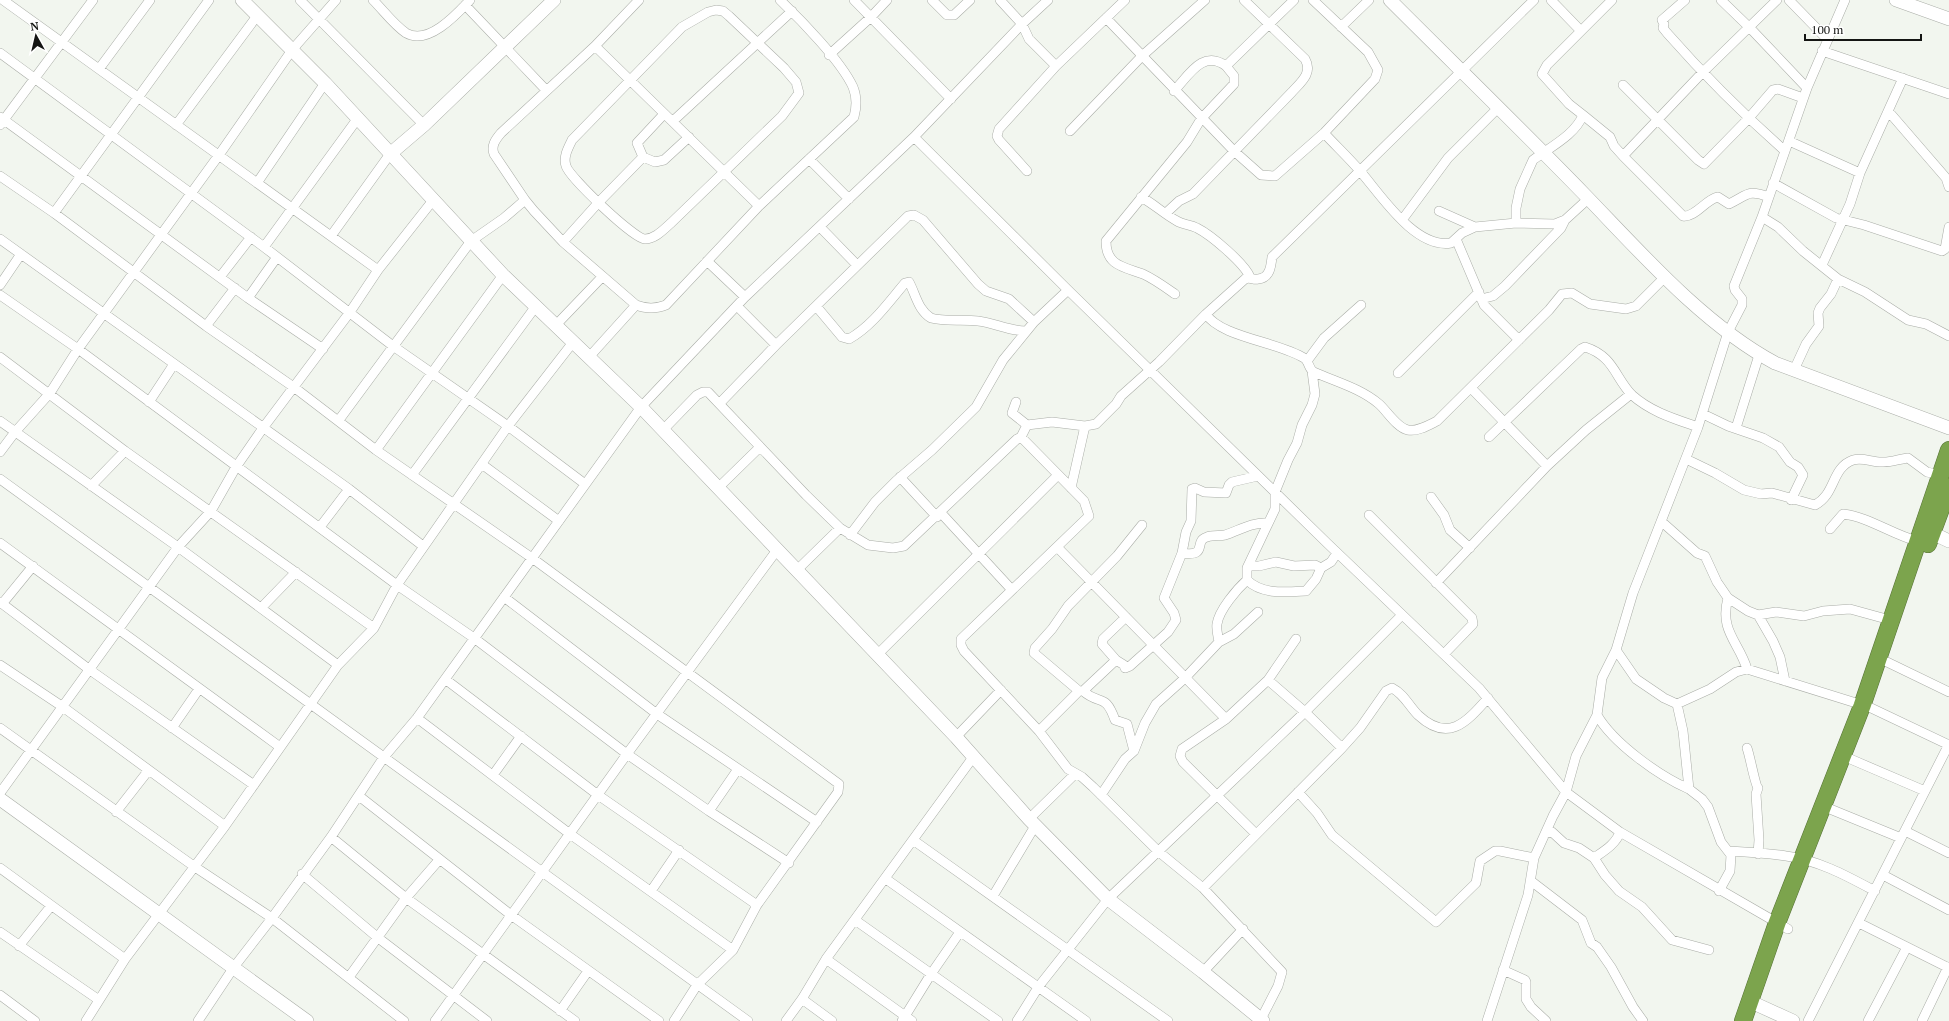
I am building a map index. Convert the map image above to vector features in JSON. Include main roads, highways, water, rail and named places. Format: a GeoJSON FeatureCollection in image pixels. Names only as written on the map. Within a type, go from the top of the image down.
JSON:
{"type":"FeatureCollection","features":[{"type":"Feature","properties":{"kind":"highway"},"geometry":{"type":"LineString","coordinates":[[1743,1021],[1754,1003],[1865,706],[1887,662],[1932,532],[1945,481],[1949,450]]}},
{"type":"Feature","properties":{"kind":"highway"},"geometry":{"type":"LineString","coordinates":[[1807,861],[1830,808],[1848,758],[1890,620],[1917,541],[1945,481]]}},
{"type":"Feature","properties":{"kind":"highway"},"geometry":{"type":"LineString","coordinates":[[1753,1021],[1754,1003]]}}]}
